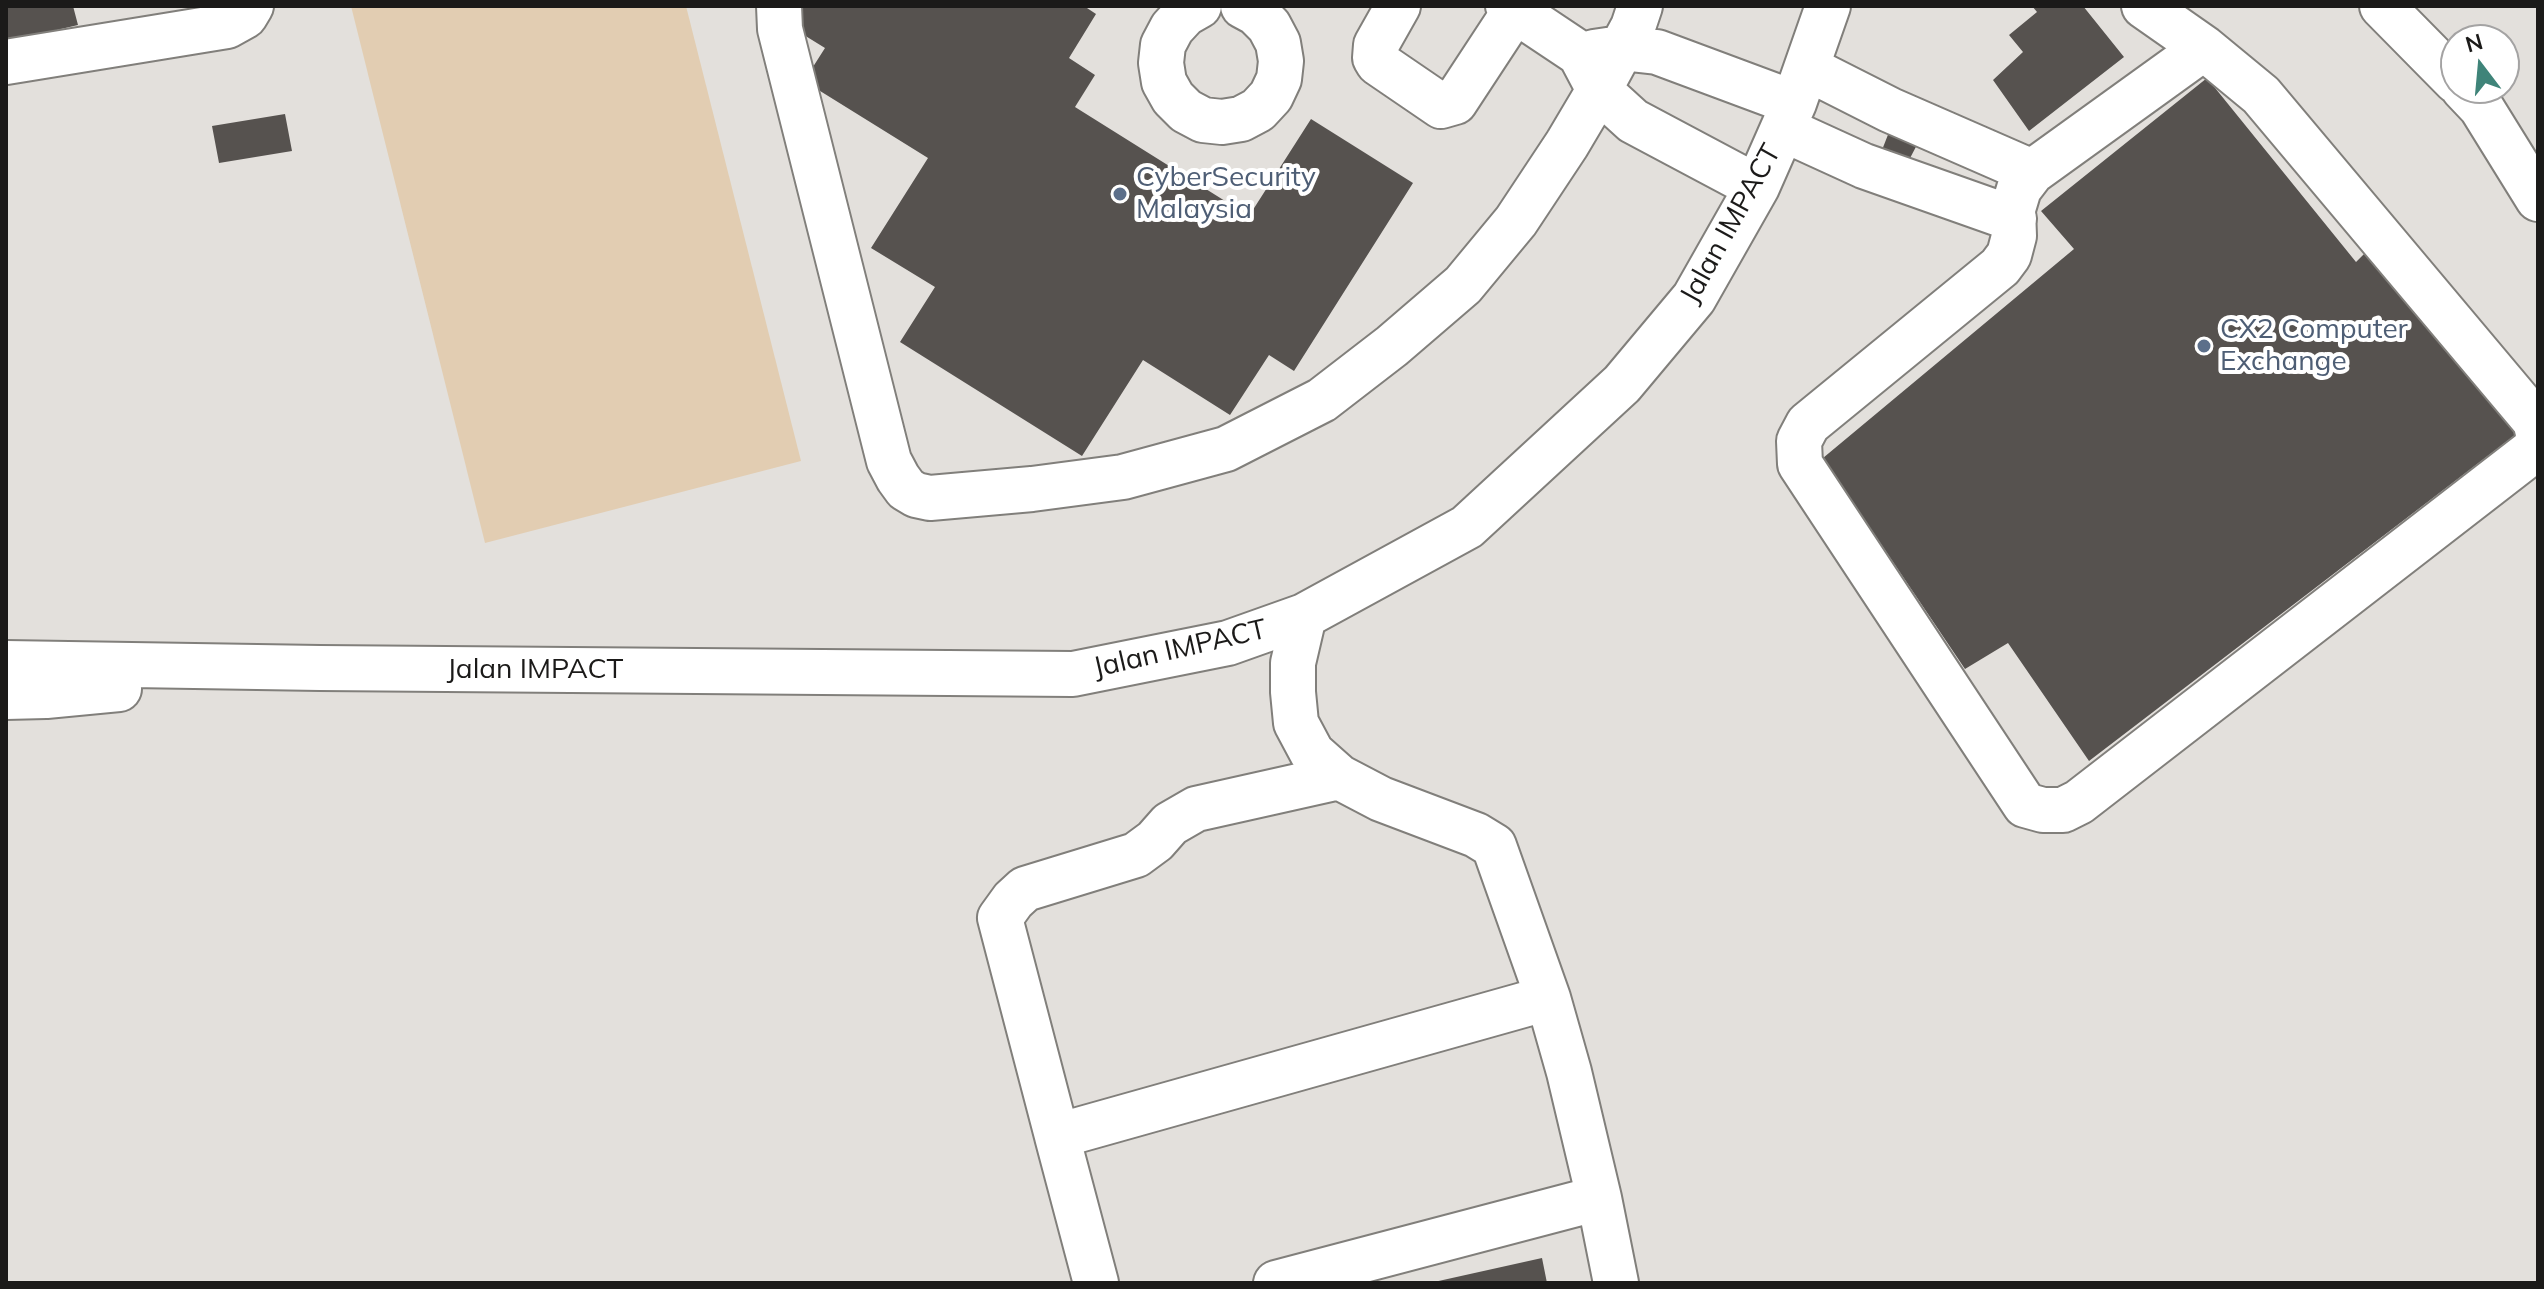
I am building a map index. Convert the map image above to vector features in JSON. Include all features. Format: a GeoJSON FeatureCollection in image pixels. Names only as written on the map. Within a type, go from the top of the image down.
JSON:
{"type":"FeatureCollection","features":[{"type":"Feature","properties":{"kind":"street"},"geometry":{"type":"LineString","coordinates":[[6,62],[227,26],[245,16],[251,6]]}},
{"type":"Feature","properties":{"kind":"street"},"geometry":{"type":"LineString","coordinates":[[779,6],[780,29],[889,461],[906,489],[930,498],[1123,477],[1226,449],[1322,400],[1463,285],[1516,221],[1567,144],[1600,64],[1633,27],[1640,6]]}},
{"type":"Feature","properties":{"kind":"street"},"geometry":{"type":"LineString","coordinates":[[1199,6],[1185,14],[1172,28],[1163,45],[1161,63],[1164,82],[1173,98],[1186,111],[1203,120],[1222,122],[1241,119],[1258,110],[1271,96],[1279,79],[1281,61],[1278,43],[1269,26],[1253,8]]}},
{"type":"Feature","properties":{"kind":"street"},"geometry":{"type":"LineString","coordinates":[[1398,6],[1376,45],[1375,58],[1441,106],[1455,102],[1513,8],[1600,64],[1633,121],[1757,187]]}},
{"type":"Feature","properties":{"kind":"street","name":"Jalan IMPACT"},"geometry":{"type":"LineString","coordinates":[[6,663],[1073,674],[1228,643],[1304,616],[1467,527],[1622,384],[1694,298],[1757,187],[1795,100],[1828,6]]}},
{"type":"Feature","properties":{"kind":"street"},"geometry":{"type":"LineString","coordinates":[[2144,6],[2204,48],[2261,95],[2535,421],[2538,436],[2534,450],[2079,802],[2063,810],[2043,810],[2025,805],[1800,464],[1799,441],[1808,424],[2000,267],[2009,255],[2014,236],[2013,209],[2019,189],[2032,172],[2204,48]]}},
{"type":"Feature","properties":{"kind":"street"},"geometry":{"type":"LineString","coordinates":[[2382,6],[2440,65]]}},
{"type":"Feature","properties":{"kind":"street"},"geometry":{"type":"LineString","coordinates":[[1600,64],[1657,52],[1795,100],[1890,110],[2032,172]]}},
{"type":"Feature","properties":{"kind":"street"},"geometry":{"type":"LineString","coordinates":[[1795,100],[1864,166],[2014,219]]}},
{"type":"Feature","properties":{"kind":"street"},"geometry":{"type":"LineString","coordinates":[[2478,104],[2538,199]]}},
{"type":"Feature","properties":{"kind":"street"},"geometry":{"type":"LineString","coordinates":[[1304,616],[1293,663],[1293,692],[1296,723],[1312,753],[1339,777],[1381,799],[1476,835],[1494,846],[1548,998],[1569,1072],[1616,1283]]}},
{"type":"Feature","properties":{"kind":"street","name":"Jalan IMPACT"},"geometry":{"type":"LineString","coordinates":[[6,697],[58,695],[320,668]]}},
{"type":"Feature","properties":{"kind":"street"},"geometry":{"type":"LineString","coordinates":[[1096,1283],[1000,918],[1025,889],[1136,855],[1155,841],[1170,824],[1196,809],[1339,777]]}},
{"type":"Feature","properties":{"kind":"street"},"geometry":{"type":"LineString","coordinates":[[1057,1136],[1548,998]]}},
{"type":"Feature","properties":{"kind":"street"},"geometry":{"type":"LineString","coordinates":[[1276,1283],[1599,1198]]}},
{"type":"Feature","properties":{"kind":"shaded area"},"geometry":{"type":"Polygon","coordinates":[[[351,6],[686,6],[801,461],[485,543],[351,6]]]}},
{"type":"Feature","properties":{"kind":"building"},"geometry":{"type":"Polygon","coordinates":[[[6,6],[73,6],[78,25],[6,42],[6,6]]]}},
{"type":"Feature","properties":{"kind":"building"},"geometry":{"type":"Polygon","coordinates":[[[786,6],[1084,6],[1096,14],[1069,58],[1095,75],[1075,107],[1249,216],[1311,119],[1413,183],[1294,371],[1269,355],[1230,415],[1143,360],[1082,456],[900,342],[935,287],[871,248],[928,158],[804,81],[825,48],[778,19],[786,6]]]}},
{"type":"Feature","properties":{"kind":"building"},"geometry":{"type":"Polygon","coordinates":[[[2032,6],[2083,6],[2124,57],[2029,131],[1993,80],[2023,52],[2009,35],[2037,12],[2032,6]]]}},
{"type":"Feature","properties":{"kind":"building","name":"CX2 Computer Exchange"},"geometry":{"type":"Polygon","coordinates":[[[2207,78],[2356,262],[2367,251],[2523,429],[2089,761],[2008,643],[1965,669],[1823,458],[2074,249],[2041,211],[2207,78]]]}},
{"type":"Feature","properties":{"kind":"building"},"geometry":{"type":"Polygon","coordinates":[[[285,114],[292,151],[219,163],[212,126],[285,114]]]}},
{"type":"Feature","properties":{"kind":"building"},"geometry":{"type":"Polygon","coordinates":[[[1891,127],[1919,141],[1908,162],[1882,150],[1891,127]]]}},
{"type":"Feature","properties":{"kind":"building"},"geometry":{"type":"Polygon","coordinates":[[[1542,1258],[1547,1283],[1434,1282],[1542,1258]]]}},
{"type":"Feature","properties":{"kind":"place","name":"CyberSecurity Malaysia"},"geometry":{"type":"Point","coordinates":[1120,194]}},
{"type":"Feature","properties":{"kind":"place","name":"CX2 Computer Exchange"},"geometry":{"type":"Point","coordinates":[2204,346]}}]}
